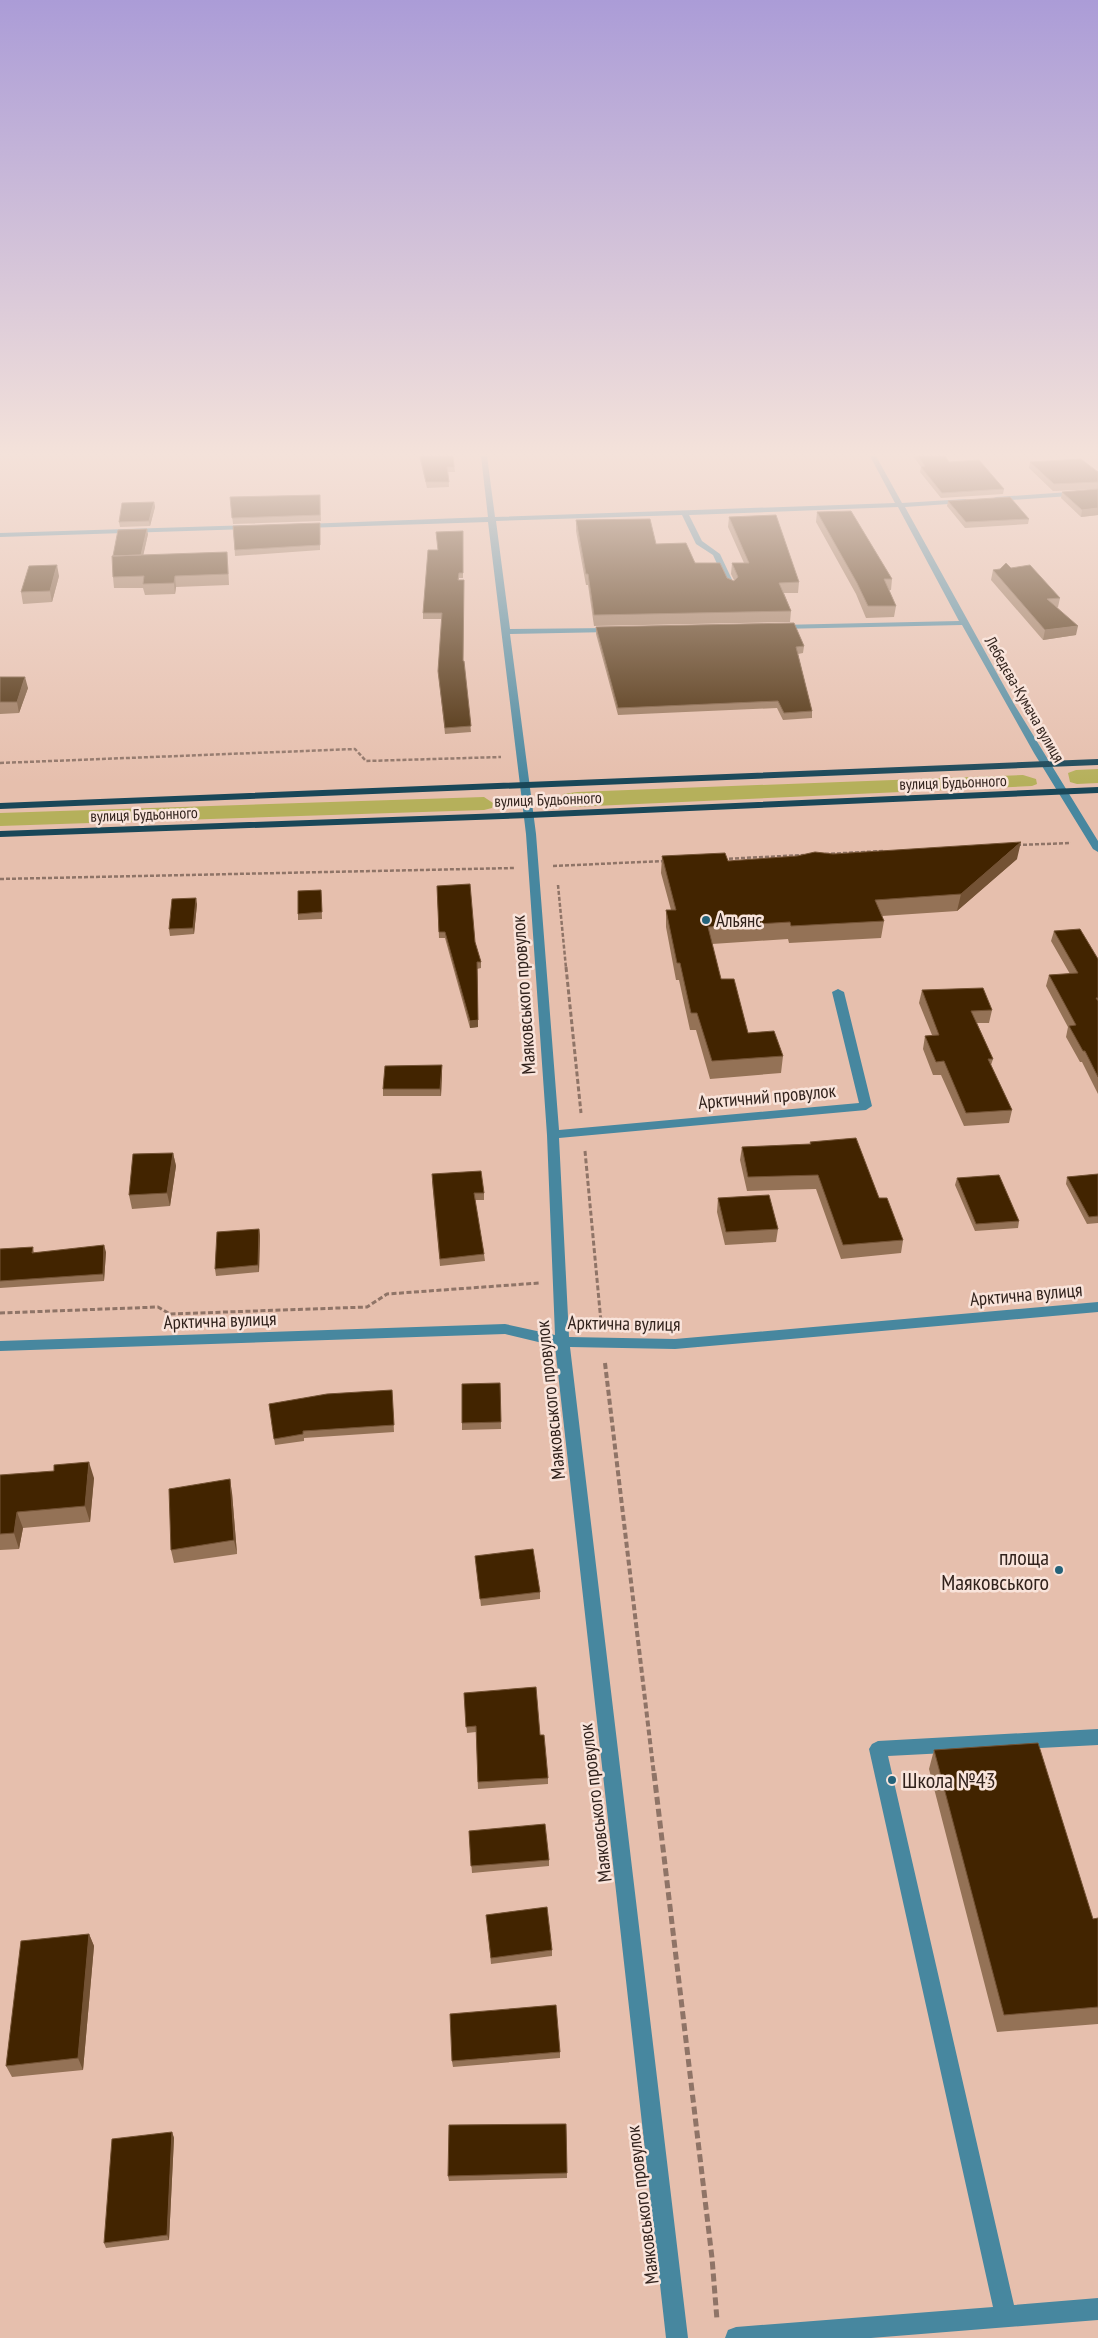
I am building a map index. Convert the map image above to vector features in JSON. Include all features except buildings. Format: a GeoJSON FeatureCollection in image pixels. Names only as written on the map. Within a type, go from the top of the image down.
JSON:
{"type":"FeatureCollection","features":[{"type":"Feature","properties":{"kind":"main road","name":"вулиця Будьонного"},"geometry":{"type":"LineString","coordinates":[[0,806],[1098,762]]}},
{"type":"Feature","properties":{"kind":"main road","name":"вулиця Будьонного"},"geometry":{"type":"LineString","coordinates":[[0,834],[529,815],[1098,790]]}},
{"type":"Feature","properties":{"kind":"street","name":"Маяковського провулок"},"geometry":{"type":"LineString","coordinates":[[498,565],[529,815],[553,1135],[562,1342],[677,2338]]}},
{"type":"Feature","properties":{"kind":"street"},"geometry":{"type":"LineString","coordinates":[[721,565],[732,588]]}},
{"type":"Feature","properties":{"kind":"street","name":"Лебедєва-Кумача вулиця"},"geometry":{"type":"LineString","coordinates":[[932,565],[963,623],[1061,792],[1096,845]]}},
{"type":"Feature","properties":{"kind":"street"},"geometry":{"type":"LineString","coordinates":[[765,627],[963,623]]}},
{"type":"Feature","properties":{"kind":"street"},"geometry":{"type":"LineString","coordinates":[[506,632],[616,630]]}},
{"type":"Feature","properties":{"kind":"street","name":"Арктичний провулок"},"geometry":{"type":"LineString","coordinates":[[553,1135],[866,1106],[838,992]]}},
{"type":"Feature","properties":{"kind":"street","name":"Арктична вулиця"},"geometry":{"type":"LineString","coordinates":[[0,1346],[505,1329],[562,1342],[674,1344],[1098,1306]]}},
{"type":"Feature","properties":{"kind":"street"},"geometry":{"type":"LineString","coordinates":[[1006,2317],[988,2228],[878,1749],[1098,1737]]}},
{"type":"Feature","properties":{"kind":"street"},"geometry":{"type":"LineString","coordinates":[[727,2334],[783,2337],[1098,2310]]}},
{"type":"Feature","properties":{"kind":"path"},"geometry":{"type":"LineString","coordinates":[[0,763],[355,748],[366,761],[522,757]]}},
{"type":"Feature","properties":{"kind":"path"},"geometry":{"type":"LineString","coordinates":[[1014,845],[1096,845]]}},
{"type":"Feature","properties":{"kind":"path"},"geometry":{"type":"LineString","coordinates":[[825,854],[884,851]]}},
{"type":"Feature","properties":{"kind":"path"},"geometry":{"type":"LineString","coordinates":[[715,859],[805,855]]}},
{"type":"Feature","properties":{"kind":"path"},"geometry":{"type":"LineString","coordinates":[[555,858],[602,1342],[709,2238],[727,2334]]}},
{"type":"Feature","properties":{"kind":"path"},"geometry":{"type":"LineString","coordinates":[[0,879],[533,867],[665,861]]}},
{"type":"Feature","properties":{"kind":"path"},"geometry":{"type":"LineString","coordinates":[[0,1313],[158,1307],[170,1314],[367,1307],[387,1294],[559,1282]]}},
{"type":"Feature","properties":{"kind":"shaded area"},"geometry":{"type":"Polygon","coordinates":[[[1098,769],[1098,783],[1077,784],[1070,782],[1068,773],[1076,770],[1098,769]]]}},
{"type":"Feature","properties":{"kind":"shaded area"},"geometry":{"type":"Polygon","coordinates":[[[1023,775],[1036,779],[1037,784],[1032,786],[572,807],[565,804],[562,798],[563,794],[577,792],[1023,775]]]}},
{"type":"Feature","properties":{"kind":"shaded area"},"geometry":{"type":"Polygon","coordinates":[[[484,797],[493,803],[492,808],[484,810],[0,826],[0,813],[484,797]]]}},
{"type":"Feature","properties":{"kind":"place","name":"Альянс"},"geometry":{"type":"Point","coordinates":[706,920]}},
{"type":"Feature","properties":{"kind":"place","name":"площа Маяковського"},"geometry":{"type":"Point","coordinates":[1059,1570]}},
{"type":"Feature","properties":{"kind":"place","name":"Школа №43"},"geometry":{"type":"Point","coordinates":[892,1780]}}]}
